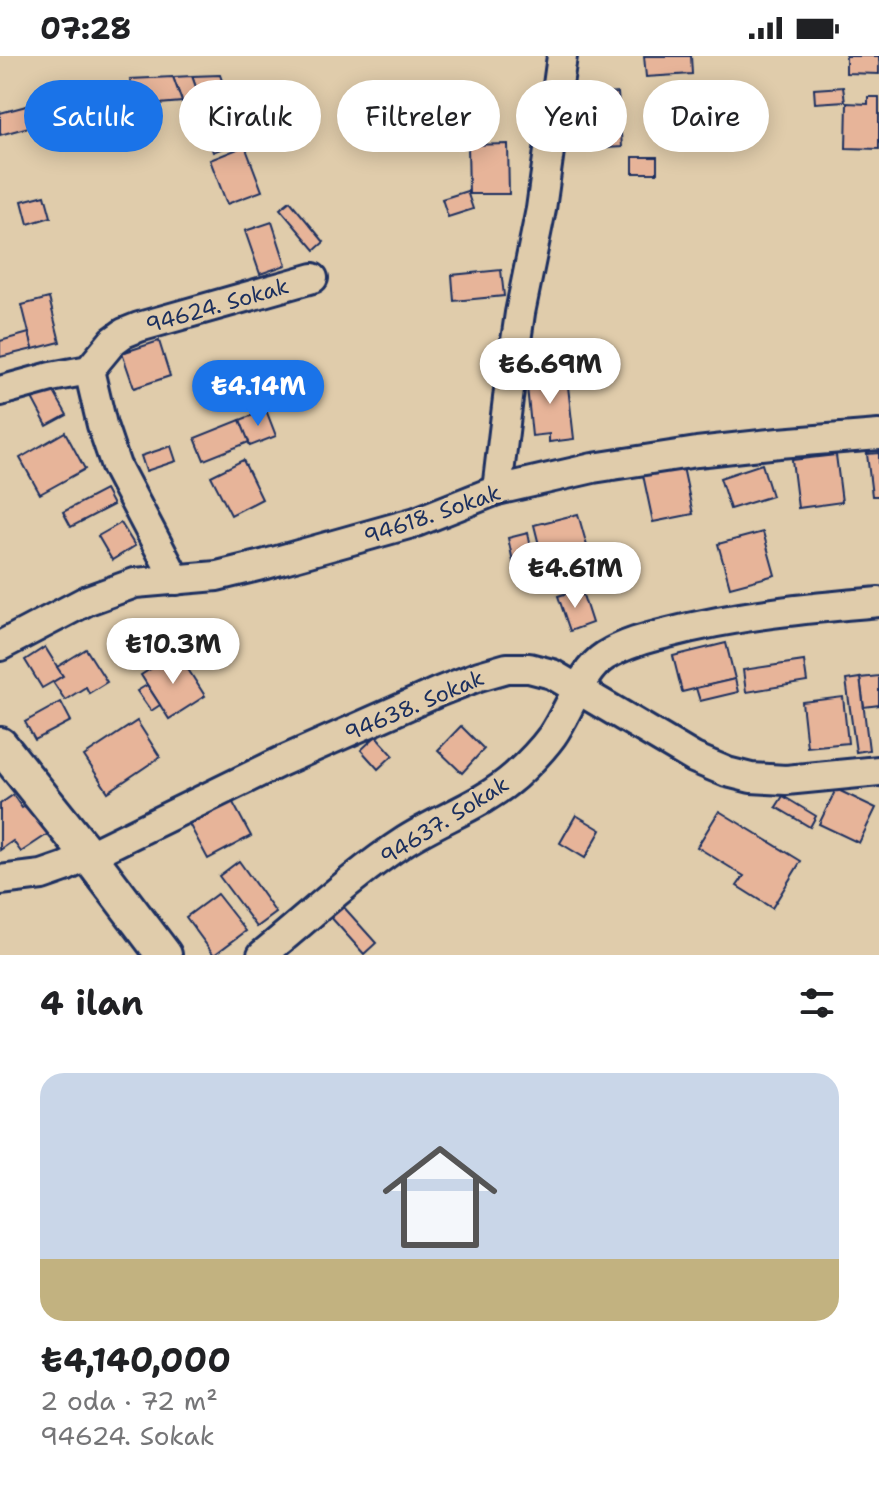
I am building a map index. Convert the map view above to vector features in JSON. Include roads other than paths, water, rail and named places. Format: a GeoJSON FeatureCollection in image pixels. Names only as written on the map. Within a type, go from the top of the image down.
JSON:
{"type":"FeatureCollection","features":[{"type":"Feature","properties":{"kind":"street"},"geometry":{"type":"LineString","coordinates":[[497,490],[513,359],[541,209],[562,56]]}},
{"type":"Feature","properties":{"kind":"street","name":"94624. Sokak"},"geometry":{"type":"LineString","coordinates":[[89,370],[113,341],[124,333],[313,278]]}},
{"type":"Feature","properties":{"kind":"street"},"geometry":{"type":"LineString","coordinates":[[0,391],[89,370],[116,466],[176,580]]}},
{"type":"Feature","properties":{"kind":"street","name":"94618. Sokak"},"geometry":{"type":"LineString","coordinates":[[0,646],[88,600],[135,583],[217,576],[416,522],[497,490],[593,468],[697,452],[879,435]]}},
{"type":"Feature","properties":{"kind":"street","name":"94637. Sokak"},"geometry":{"type":"LineString","coordinates":[[262,955],[381,858],[407,840],[483,801],[512,779],[552,736],[593,665],[605,656],[650,637],[696,625],[800,608],[879,602]]}},
{"type":"Feature","properties":{"kind":"street","name":"94638. Sokak"},"geometry":{"type":"LineString","coordinates":[[0,880],[42,875],[89,856],[280,762],[438,692],[507,668],[529,668],[552,674],[694,758],[727,772],[751,778],[786,780],[879,771]]}},
{"type":"Feature","properties":{"kind":"street"},"geometry":{"type":"LineString","coordinates":[[0,745],[164,955]]}}]}
